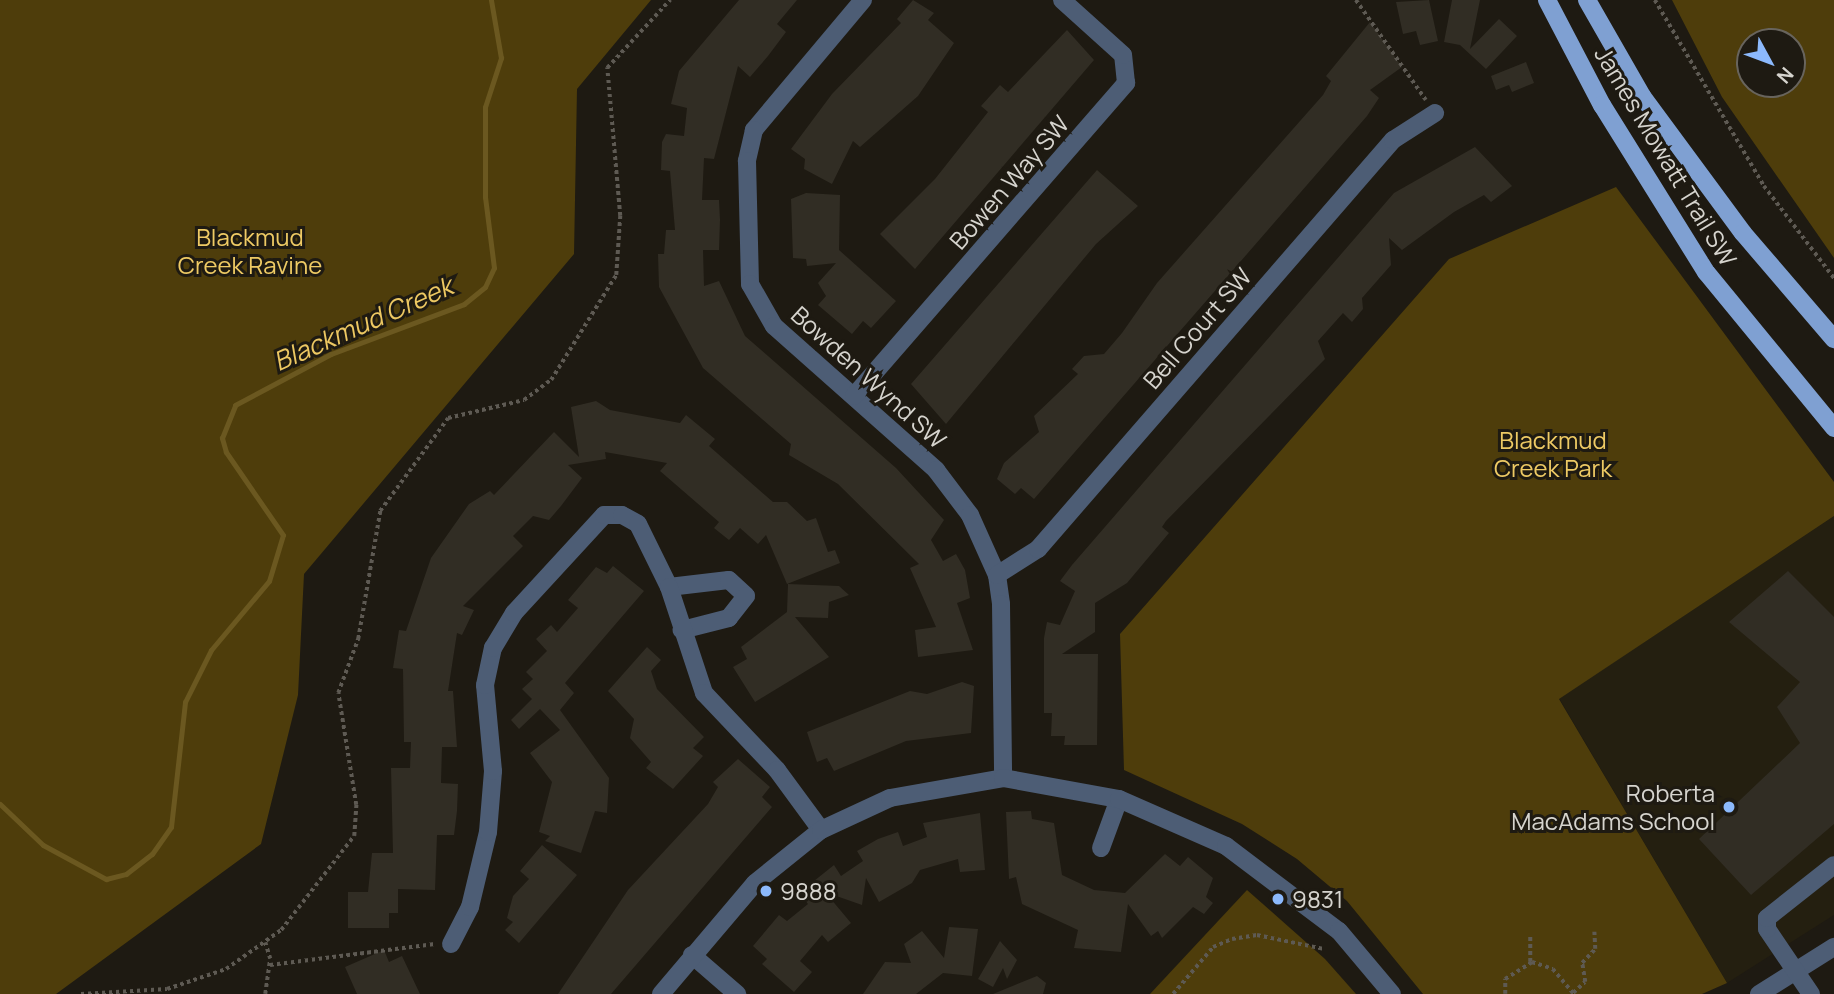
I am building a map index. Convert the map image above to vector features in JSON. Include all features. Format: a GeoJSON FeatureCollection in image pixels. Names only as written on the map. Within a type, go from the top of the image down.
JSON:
{"type":"FeatureCollection","features":[{"type":"Feature","properties":{"kind":"main road","name":"James Mowatt Trail SW"},"geometry":{"type":"LineString","coordinates":[[1547,0],[1662,206],[1706,272],[1831,424]]}},
{"type":"Feature","properties":{"kind":"main road","name":"James Mowatt Trail SW"},"geometry":{"type":"LineString","coordinates":[[1587,0],[1643,96],[1743,233],[1834,339]]}},
{"type":"Feature","properties":{"kind":"street","name":"Bowden Wynd SW"},"geometry":{"type":"LineString","coordinates":[[863,0],[758,122],[747,162],[753,293],[779,332],[946,481],[997,576],[1004,634],[1003,778]]}},
{"type":"Feature","properties":{"kind":"street","name":"Bowen Way SW"},"geometry":{"type":"LineString","coordinates":[[854,397],[1126,83],[1124,55],[1062,0]]}},
{"type":"Feature","properties":{"kind":"street","name":"Bell Court SW"},"geometry":{"type":"LineString","coordinates":[[997,576],[1038,549],[1393,140],[1436,113]]}},
{"type":"Feature","properties":{"kind":"street"},"geometry":{"type":"LineString","coordinates":[[451,944],[470,907],[488,832],[493,771],[485,685],[501,630],[604,515],[622,515],[638,524],[669,587],[682,631],[713,707],[777,770],[821,830]]}},
{"type":"Feature","properties":{"kind":"street"},"geometry":{"type":"LineString","coordinates":[[669,587],[729,580],[746,596],[736,615],[682,631]]}},
{"type":"Feature","properties":{"kind":"street"},"geometry":{"type":"LineString","coordinates":[[661,994],[755,883],[821,830],[890,798],[1003,778],[1119,799],[1203,833],[1276,879],[1339,931],[1392,994]]}},
{"type":"Feature","properties":{"kind":"street"},"geometry":{"type":"LineString","coordinates":[[1101,848],[1119,799]]}},
{"type":"Feature","properties":{"kind":"street"},"geometry":{"type":"LineString","coordinates":[[1811,994],[1796,973],[1767,918],[1834,865]]}},
{"type":"Feature","properties":{"kind":"street"},"geometry":{"type":"LineString","coordinates":[[1759,994],[1834,947]]}},
{"type":"Feature","properties":{"kind":"street"},"geometry":{"type":"LineString","coordinates":[[692,955],[737,994]]}},
{"type":"Feature","properties":{"kind":"path"},"geometry":{"type":"LineString","coordinates":[[81,994],[186,985],[265,943],[354,836],[356,805],[338,693],[358,639],[380,511],[448,418],[524,400],[551,380],[615,275],[620,216],[607,68],[670,0]]}},
{"type":"Feature","properties":{"kind":"path"},"geometry":{"type":"LineString","coordinates":[[1356,0],[1436,113]]}},
{"type":"Feature","properties":{"kind":"path"},"geometry":{"type":"LineString","coordinates":[[1655,0],[1765,186],[1834,278]]}},
{"type":"Feature","properties":{"kind":"path"},"geometry":{"type":"LineString","coordinates":[[1505,994],[1505,979],[1530,962],[1553,968],[1574,993],[1585,982],[1582,963],[1595,949],[1594,932]]}},
{"type":"Feature","properties":{"kind":"path"},"geometry":{"type":"LineString","coordinates":[[1173,994],[1213,947],[1232,939],[1257,935],[1324,949]]}},
{"type":"Feature","properties":{"kind":"path"},"geometry":{"type":"LineString","coordinates":[[1530,936],[1530,962]]}},
{"type":"Feature","properties":{"kind":"path"},"geometry":{"type":"LineString","coordinates":[[265,943],[270,965],[265,994]]}},
{"type":"Feature","properties":{"kind":"path"},"geometry":{"type":"LineString","coordinates":[[270,965],[418,943],[451,944]]}},
{"type":"Feature","properties":{"kind":"shaded area","name":"Roberta MacAdams School"},"geometry":{"type":"Polygon","coordinates":[[[1834,516],[1834,915],[1727,983],[1559,698],[1834,516]]]}},
{"type":"Feature","properties":{"kind":"green space","name":"Blackmud Creek Ravine"},"geometry":{"type":"Polygon","coordinates":[[[0,0],[651,0],[577,89],[574,254],[304,574],[298,695],[261,844],[56,994],[0,994],[0,0]]]}},
{"type":"Feature","properties":{"kind":"green space"},"geometry":{"type":"Polygon","coordinates":[[[1672,0],[1834,0],[1834,258],[1722,97],[1672,0]]]}},
{"type":"Feature","properties":{"kind":"green space","name":"Blackmud Creek Park"},"geometry":{"type":"Polygon","coordinates":[[[1616,187],[1834,482],[1834,516],[1559,699],[1727,983],[1702,994],[1423,994],[1347,901],[1297,859],[1242,824],[1124,770],[1120,634],[1449,259],[1616,187]]]}},
{"type":"Feature","properties":{"kind":"green space"},"geometry":{"type":"Polygon","coordinates":[[[1247,890],[1325,959],[1356,994],[1150,994],[1247,890]]]}},
{"type":"Feature","properties":{"kind":"building"},"geometry":{"type":"Polygon","coordinates":[[[739,0],[797,0],[777,24],[786,32],[750,77],[738,66],[714,159],[704,158],[702,200],[719,200],[720,220],[719,250],[703,250],[704,286],[719,281],[745,336],[896,468],[944,520],[931,540],[943,561],[956,554],[965,570],[970,598],[957,603],[973,650],[918,657],[915,630],[936,627],[910,568],[919,564],[838,484],[789,455],[791,444],[703,368],[659,287],[658,254],[664,254],[666,230],[675,230],[670,171],[661,170],[662,142],[666,134],[684,136],[687,108],[671,104],[679,71],[739,0]]]}},
{"type":"Feature","properties":{"kind":"building"},"geometry":{"type":"Polygon","coordinates":[[[913,0],[934,13],[928,20],[954,43],[918,96],[860,147],[853,141],[832,184],[804,169],[805,159],[791,149],[832,94],[901,23],[897,19],[913,0]]]}},
{"type":"Feature","properties":{"kind":"building"},"geometry":{"type":"Polygon","coordinates":[[[1429,0],[1438,41],[1420,45],[1416,31],[1403,34],[1396,2],[1429,0]]]}},
{"type":"Feature","properties":{"kind":"building"},"geometry":{"type":"Polygon","coordinates":[[[1452,0],[1480,0],[1470,49],[1499,19],[1517,36],[1486,69],[1460,45],[1444,42],[1452,0]]]}},
{"type":"Feature","properties":{"kind":"building"},"geometry":{"type":"Polygon","coordinates":[[[1370,22],[1402,67],[1370,90],[1379,98],[1367,116],[1034,499],[1021,488],[1015,494],[997,479],[1004,463],[1039,432],[1034,416],[1078,374],[1072,369],[1084,356],[1104,354],[1122,333],[1157,283],[1323,95],[1331,81],[1326,76],[1370,22]]]}},
{"type":"Feature","properties":{"kind":"building"},"geometry":{"type":"Polygon","coordinates":[[[1067,30],[1094,60],[915,269],[880,234],[935,179],[988,112],[981,106],[1000,85],[1008,92],[1067,30]]]}},
{"type":"Feature","properties":{"kind":"building"},"geometry":{"type":"Polygon","coordinates":[[[1526,62],[1534,83],[1512,92],[1509,85],[1496,90],[1491,76],[1526,62]]]}},
{"type":"Feature","properties":{"kind":"building"},"geometry":{"type":"Polygon","coordinates":[[[1475,147],[1512,186],[1491,202],[1484,195],[1454,212],[1402,250],[1389,238],[1391,265],[1362,298],[1363,309],[1352,322],[1343,313],[1318,341],[1325,359],[1166,521],[1162,527],[1169,533],[1127,583],[1095,603],[1095,632],[1062,654],[1098,654],[1097,745],[1064,745],[1065,736],[1051,736],[1052,713],[1044,713],[1044,638],[1047,622],[1060,625],[1075,591],[1060,581],[1394,193],[1475,147]]]}},
{"type":"Feature","properties":{"kind":"building"},"geometry":{"type":"Polygon","coordinates":[[[1097,170],[1138,206],[1096,244],[946,424],[911,384],[1097,170]]]}},
{"type":"Feature","properties":{"kind":"building"},"geometry":{"type":"Polygon","coordinates":[[[806,193],[840,195],[839,250],[896,301],[871,328],[863,321],[852,334],[818,305],[826,296],[818,283],[836,263],[807,266],[806,259],[793,258],[791,199],[806,193]]]}},
{"type":"Feature","properties":{"kind":"building"},"geometry":{"type":"Polygon","coordinates":[[[596,401],[610,410],[680,423],[686,415],[715,439],[709,446],[773,502],[787,502],[807,521],[816,518],[828,552],[835,550],[840,563],[787,584],[766,535],[758,544],[740,528],[729,540],[714,528],[719,522],[660,471],[667,463],[605,452],[606,459],[568,465],[582,478],[549,520],[533,516],[513,536],[523,546],[463,606],[474,610],[462,635],[457,633],[448,691],[453,691],[457,747],[442,747],[441,783],[458,784],[457,811],[454,835],[437,835],[435,890],[398,889],[398,913],[389,913],[389,928],[348,928],[348,892],[368,892],[372,853],[393,853],[391,768],[410,768],[411,742],[404,742],[403,669],[393,668],[399,630],[406,631],[431,558],[469,504],[490,491],[494,495],[554,432],[579,457],[571,407],[596,401]]]}},
{"type":"Feature","properties":{"kind":"building"},"geometry":{"type":"Polygon","coordinates":[[[613,566],[644,591],[565,683],[574,693],[560,710],[609,778],[607,813],[595,811],[581,853],[545,841],[550,836],[539,832],[552,782],[530,753],[560,730],[540,709],[519,729],[511,720],[532,699],[522,689],[533,679],[526,672],[547,651],[536,639],[551,625],[557,632],[578,608],[568,600],[596,567],[607,573],[613,566]]]}},
{"type":"Feature","properties":{"kind":"building"},"geometry":{"type":"Polygon","coordinates":[[[1788,571],[1834,617],[1834,824],[1751,895],[1699,839],[1800,743],[1777,707],[1800,682],[1729,622],[1788,571]]]}},
{"type":"Feature","properties":{"kind":"building"},"geometry":{"type":"Polygon","coordinates":[[[788,584],[839,586],[849,595],[829,602],[828,618],[795,617],[829,657],[755,702],[733,667],[747,659],[741,647],[787,612],[788,584]]]}},
{"type":"Feature","properties":{"kind":"building"},"geometry":{"type":"Polygon","coordinates":[[[647,647],[661,660],[651,671],[657,689],[704,737],[693,748],[703,756],[673,789],[646,768],[651,762],[630,738],[634,719],[608,691],[647,647]]]}},
{"type":"Feature","properties":{"kind":"building"},"geometry":{"type":"Polygon","coordinates":[[[962,682],[974,686],[971,733],[906,741],[834,771],[827,758],[817,762],[807,732],[910,691],[927,694],[962,682]]]}},
{"type":"Feature","properties":{"kind":"building"},"geometry":{"type":"Polygon","coordinates":[[[738,759],[770,787],[762,797],[772,807],[611,994],[558,994],[628,890],[708,804],[718,787],[713,782],[738,759]]]}},
{"type":"Feature","properties":{"kind":"building"},"geometry":{"type":"Polygon","coordinates":[[[1031,811],[1032,819],[1054,823],[1062,875],[1094,890],[1125,893],[1165,854],[1180,866],[1188,857],[1213,878],[1206,897],[1213,903],[1204,914],[1193,907],[1162,938],[1158,931],[1151,936],[1128,904],[1121,952],[1074,948],[1078,930],[1022,904],[1016,877],[1009,879],[1006,812],[1031,811]]]}},
{"type":"Feature","properties":{"kind":"building"},"geometry":{"type":"Polygon","coordinates":[[[980,813],[985,870],[960,872],[958,859],[920,870],[912,883],[879,902],[866,878],[862,905],[825,892],[851,923],[828,942],[822,935],[800,961],[812,972],[794,992],[762,964],[767,959],[753,946],[779,915],[787,921],[808,904],[799,893],[834,865],[841,876],[863,861],[857,851],[878,839],[898,832],[903,846],[927,837],[923,823],[980,813]]]}},
{"type":"Feature","properties":{"kind":"building"},"geometry":{"type":"Polygon","coordinates":[[[542,845],[577,875],[519,943],[505,930],[513,922],[507,918],[513,896],[529,879],[520,871],[542,845]]]}},
{"type":"Feature","properties":{"kind":"building"},"geometry":{"type":"Polygon","coordinates":[[[949,927],[978,929],[972,976],[943,973],[916,994],[863,994],[885,962],[911,963],[904,944],[922,931],[944,958],[949,927]]]}},
{"type":"Feature","properties":{"kind":"building"},"geometry":{"type":"Polygon","coordinates":[[[1000,941],[1017,960],[1007,979],[1003,968],[993,987],[978,979],[1000,941]]]}},
{"type":"Feature","properties":{"kind":"building"},"geometry":{"type":"Polygon","coordinates":[[[384,950],[389,962],[402,956],[420,994],[357,994],[345,967],[384,950]]]}},
{"type":"Feature","properties":{"kind":"building"},"geometry":{"type":"Polygon","coordinates":[[[1037,976],[1046,983],[1043,994],[993,994],[1037,976]]]}},
{"type":"Feature","properties":{"kind":"waterway","name":"Blackmud Creek"},"geometry":{"type":"LineString","coordinates":[[0,804],[43,845],[106,879],[126,874],[152,854],[171,827],[185,702],[211,650],[269,581],[283,535],[226,452],[222,438],[235,405],[331,354],[464,304],[485,287],[494,268],[485,197],[485,107],[501,58],[491,0]]}},
{"type":"Feature","properties":{"kind":"place","name":"Roberta MacAdams School"},"geometry":{"type":"Point","coordinates":[1729,807]}},
{"type":"Feature","properties":{"kind":"place","name":"9888"},"geometry":{"type":"Point","coordinates":[766,891]}},
{"type":"Feature","properties":{"kind":"place","name":"9831"},"geometry":{"type":"Point","coordinates":[1278,899]}}]}
